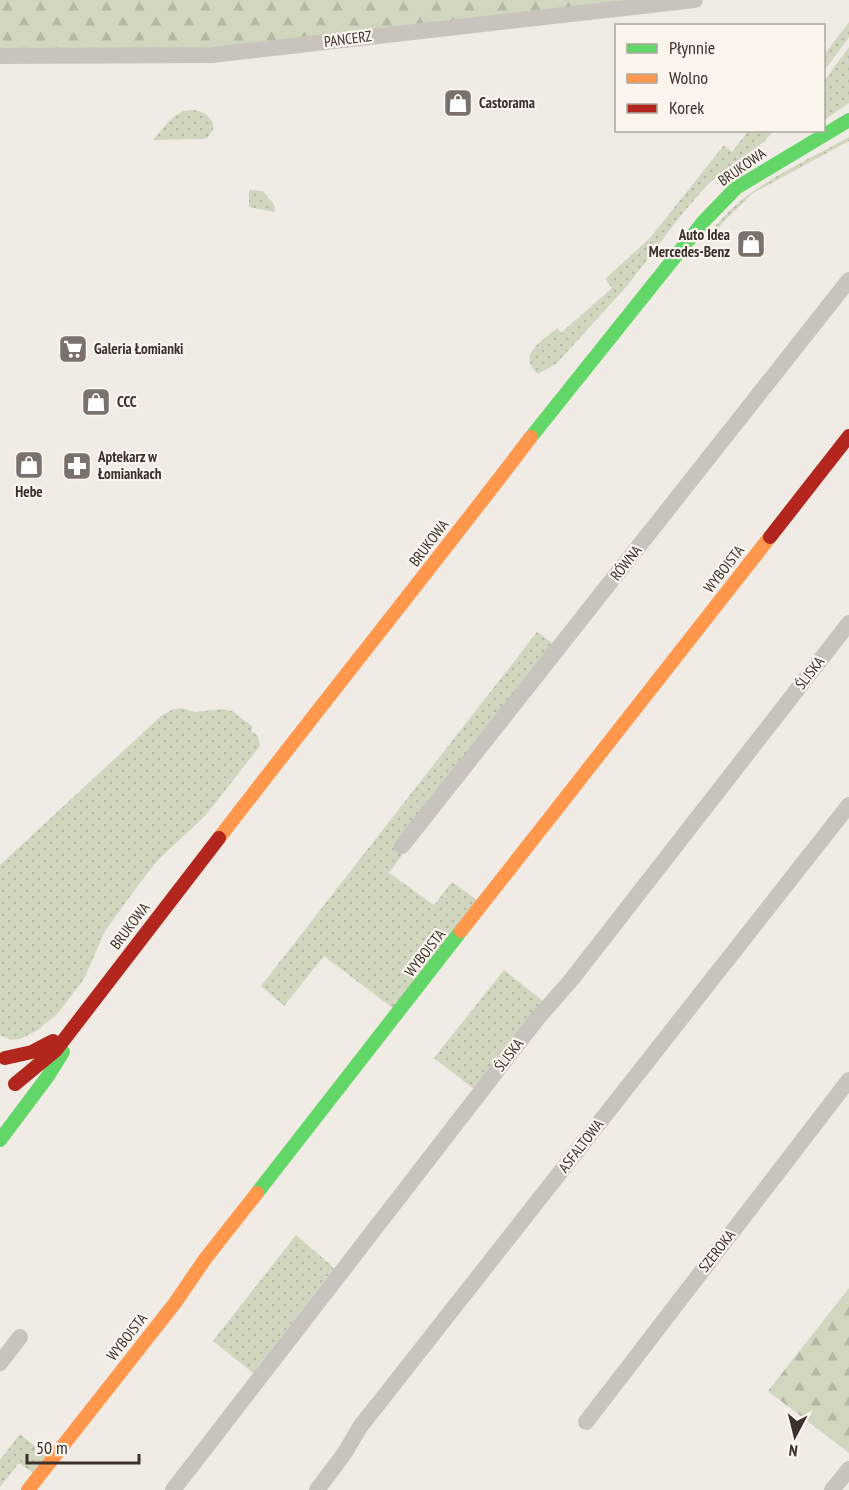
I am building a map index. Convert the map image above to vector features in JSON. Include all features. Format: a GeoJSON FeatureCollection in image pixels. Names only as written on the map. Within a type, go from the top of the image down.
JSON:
{"type":"FeatureCollection","features":[{"type":"Feature","properties":{"kind":"street","name":"PANCERZ"},"geometry":{"type":"LineString","coordinates":[[0,56],[212,55],[695,0]]}},
{"type":"Feature","properties":{"kind":"street","name":"BRUKOWA"},"geometry":{"type":"LineString","coordinates":[[74,1028],[32,1052],[2,1056],[13,1073],[13,1091],[56,1050],[74,1028],[291,744],[418,585],[554,407],[703,222],[736,188],[849,120]]}},
{"type":"Feature","properties":{"kind":"street","name":"RÓWNA"},"geometry":{"type":"LineString","coordinates":[[402,846],[849,280]]}},
{"type":"Feature","properties":{"kind":"street","name":"WYBOISTA"},"geometry":{"type":"LineString","coordinates":[[28,1490],[175,1303],[205,1259],[849,436]]}},
{"type":"Feature","properties":{"kind":"street","name":"ŚLISKA"},"geometry":{"type":"LineString","coordinates":[[173,1490],[537,1019],[579,970],[849,623]]}},
{"type":"Feature","properties":{"kind":"street","name":"ASFALTOWA"},"geometry":{"type":"LineString","coordinates":[[317,1490],[360,1428],[849,805]]}},
{"type":"Feature","properties":{"kind":"street"},"geometry":{"type":"LineString","coordinates":[[0,1140],[61,1058],[74,1028]]}},
{"type":"Feature","properties":{"kind":"street","name":"SZEROKA"},"geometry":{"type":"LineString","coordinates":[[586,1422],[849,1080]]}},
{"type":"Feature","properties":{"kind":"street"},"geometry":{"type":"LineString","coordinates":[[0,1363],[20,1337]]}},
{"type":"Feature","properties":{"kind":"street"},"geometry":{"type":"LineString","coordinates":[[832,1490],[849,1469]]}},
{"type":"Feature","properties":{"kind":"green space"},"geometry":{"type":"Polygon","coordinates":[[[0,0],[646,0],[226,49],[0,50],[0,0]]]}},
{"type":"Feature","properties":{"kind":"green space"},"geometry":{"type":"Polygon","coordinates":[[[849,22],[849,37],[825,70],[825,54],[849,22]]]}},
{"type":"Feature","properties":{"kind":"green space"},"geometry":{"type":"Polygon","coordinates":[[[849,47],[849,103],[825,119],[825,80],[849,47]]]}},
{"type":"Feature","properties":{"kind":"green space"},"geometry":{"type":"Polygon","coordinates":[[[187,110],[194,110],[211,119],[213,130],[207,138],[153,140],[175,116],[187,110]]]}},
{"type":"Feature","properties":{"kind":"green space"},"geometry":{"type":"Polygon","coordinates":[[[747,132],[772,132],[765,141],[708,184],[627,286],[556,364],[538,374],[532,367],[530,354],[539,343],[557,328],[561,333],[612,288],[605,279],[650,238],[724,145],[732,152],[747,132]]]}},
{"type":"Feature","properties":{"kind":"green space"},"geometry":{"type":"Polygon","coordinates":[[[849,137],[849,141],[753,193],[713,234],[711,232],[740,201],[757,189],[849,137]]]}},
{"type":"Feature","properties":{"kind":"green space"},"geometry":{"type":"Polygon","coordinates":[[[249,190],[263,191],[275,206],[274,212],[249,207],[249,190]]]}},
{"type":"Feature","properties":{"kind":"green space"},"geometry":{"type":"Polygon","coordinates":[[[537,632],[554,644],[389,873],[434,905],[452,882],[477,900],[394,1009],[324,956],[284,1006],[261,986],[537,632]]]}},
{"type":"Feature","properties":{"kind":"green space"},"geometry":{"type":"Polygon","coordinates":[[[181,708],[195,712],[223,709],[232,711],[253,727],[251,731],[258,736],[260,746],[205,816],[158,860],[139,884],[105,931],[84,979],[59,1012],[38,1030],[20,1039],[11,1040],[0,1035],[0,865],[161,716],[181,708]]]}},
{"type":"Feature","properties":{"kind":"green space"},"geometry":{"type":"Polygon","coordinates":[[[504,970],[543,1001],[474,1089],[434,1058],[504,970]]]}},
{"type":"Feature","properties":{"kind":"green space"},"geometry":{"type":"Polygon","coordinates":[[[296,1235],[334,1268],[253,1373],[213,1341],[296,1235]]]}},
{"type":"Feature","properties":{"kind":"green space"},"geometry":{"type":"Polygon","coordinates":[[[849,1288],[849,1453],[768,1391],[849,1288]]]}},
{"type":"Feature","properties":{"kind":"green space"},"geometry":{"type":"Polygon","coordinates":[[[20,1434],[46,1455],[33,1473],[19,1463],[0,1487],[0,1460],[20,1434]]]}},
{"type":"Feature","properties":{"kind":"traffic: fast"},"geometry":{"type":"LineString","coordinates":[[531,437],[703,222],[736,188],[849,120]]}},
{"type":"Feature","properties":{"kind":"traffic: fast"},"geometry":{"type":"LineString","coordinates":[[257,1193],[461,931]]}},
{"type":"Feature","properties":{"kind":"traffic: fast"},"geometry":{"type":"LineString","coordinates":[[0,1140],[63,1052]]}},
{"type":"Feature","properties":{"kind":"traffic: slow"},"geometry":{"type":"LineString","coordinates":[[219,838],[531,437]]}},
{"type":"Feature","properties":{"kind":"traffic: slow"},"geometry":{"type":"LineString","coordinates":[[461,931],[770,537]]}},
{"type":"Feature","properties":{"kind":"traffic: slow"},"geometry":{"type":"LineString","coordinates":[[28,1490],[175,1303],[205,1259],[257,1193]]}},
{"type":"Feature","properties":{"kind":"traffic: jam"},"geometry":{"type":"LineString","coordinates":[[770,537],[849,436]]}},
{"type":"Feature","properties":{"kind":"traffic: jam"},"geometry":{"type":"LineString","coordinates":[[15,1084],[56,1050],[219,838]]}},
{"type":"Feature","properties":{"kind":"traffic: jam"},"geometry":{"type":"LineString","coordinates":[[5,1058],[32,1052],[53,1041]]}},
{"type":"Feature","properties":{"kind":"place","name":"Castorama"},"geometry":{"type":"Point","coordinates":[458,103]}},
{"type":"Feature","properties":{"kind":"place","name":"Auto Idea Mercedes-Benz"},"geometry":{"type":"Point","coordinates":[751,244]}},
{"type":"Feature","properties":{"kind":"place","name":"Galeria Łomianki"},"geometry":{"type":"Point","coordinates":[73,349]}},
{"type":"Feature","properties":{"kind":"place","name":"CCC"},"geometry":{"type":"Point","coordinates":[96,402]}},
{"type":"Feature","properties":{"kind":"place","name":"Hebe"},"geometry":{"type":"Point","coordinates":[29,465]}},
{"type":"Feature","properties":{"kind":"place","name":"Aptekarz w Łomiankach"},"geometry":{"type":"Point","coordinates":[77,466]}}]}
